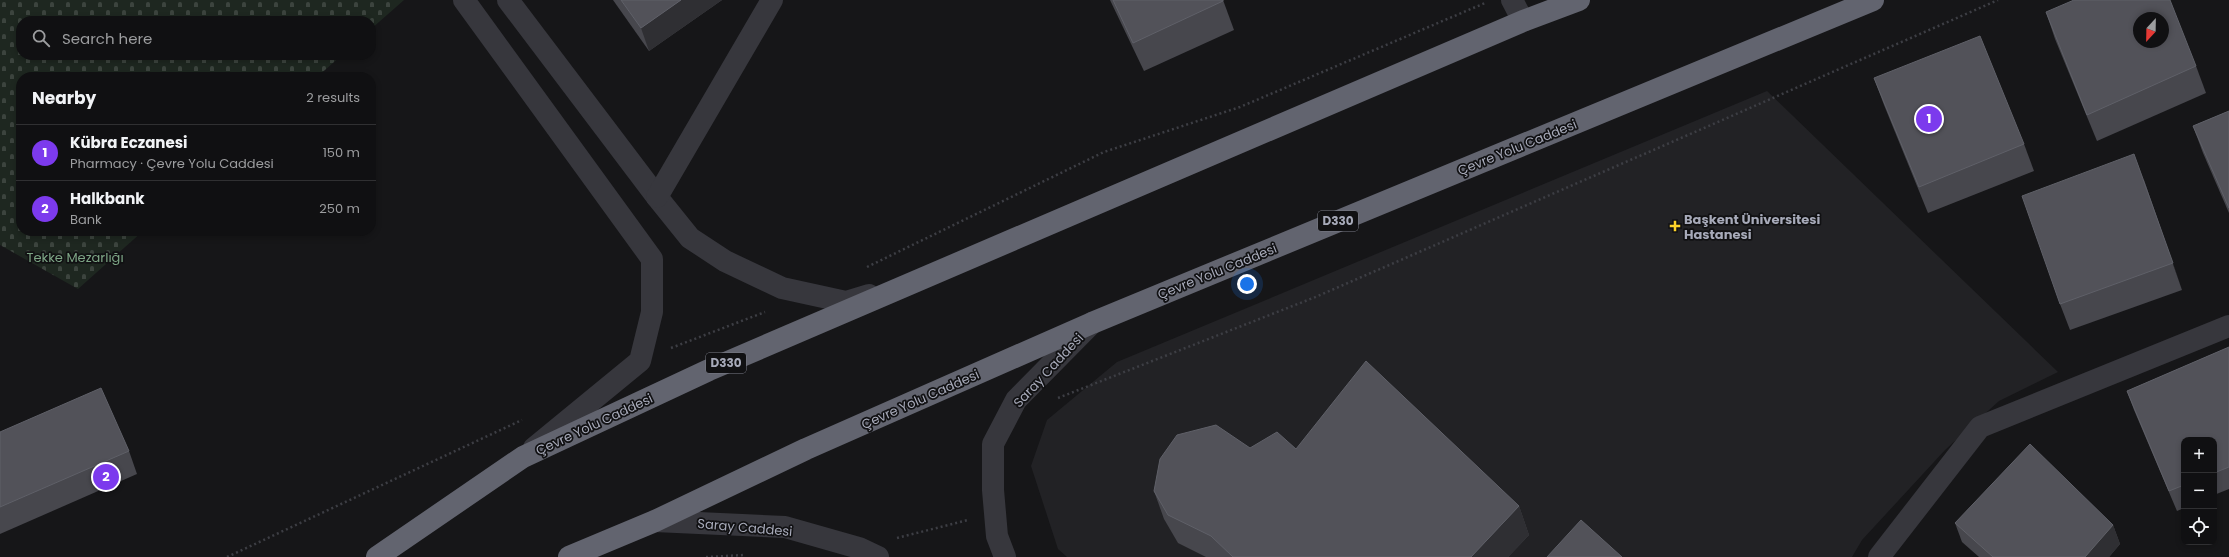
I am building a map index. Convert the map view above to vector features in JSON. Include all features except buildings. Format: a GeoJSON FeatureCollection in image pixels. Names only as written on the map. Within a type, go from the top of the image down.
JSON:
{"type":"FeatureCollection","features":[{"type":"Feature","properties":{"kind":"highway","name":"Çevre Yolu Caddesi"},"geometry":{"type":"LineString","coordinates":[[377,557],[523,457],[709,370],[1523,22],[1579,0]]}},
{"type":"Feature","properties":{"kind":"highway","name":"Çevre Yolu Caddesi"},"geometry":{"type":"LineString","coordinates":[[568,557],[655,521],[806,448],[1092,323],[1873,0]]}},
{"type":"Feature","properties":{"kind":"street"},"geometry":{"type":"LineString","coordinates":[[464,0],[652,259],[652,312],[640,361],[523,457]]}},
{"type":"Feature","properties":{"kind":"street"},"geometry":{"type":"LineString","coordinates":[[508,0],[657,197],[690,238],[725,261],[782,288],[846,302],[932,274]]}},
{"type":"Feature","properties":{"kind":"street"},"geometry":{"type":"LineString","coordinates":[[657,197],[772,0]]}},
{"type":"Feature","properties":{"kind":"street"},"geometry":{"type":"LineString","coordinates":[[1512,0],[1523,22]]}},
{"type":"Feature","properties":{"kind":"street","name":"Saray Caddesi"},"geometry":{"type":"LineString","coordinates":[[1005,557],[997,536],[993,444],[1016,400],[1092,323]]}},
{"type":"Feature","properties":{"kind":"street"},"geometry":{"type":"LineString","coordinates":[[1879,557],[1980,427],[2229,326]]}},
{"type":"Feature","properties":{"kind":"street","name":"Saray Caddesi"},"geometry":{"type":"LineString","coordinates":[[655,521],[785,527],[869,553]]}},
{"type":"Feature","properties":{"kind":"path"},"geometry":{"type":"LineString","coordinates":[[1052,400],[1318,296],[1998,0]]}},
{"type":"Feature","properties":{"kind":"path"},"geometry":{"type":"LineString","coordinates":[[869,553],[995,513]]}},
{"type":"Feature","properties":{"kind":"path"},"geometry":{"type":"LineString","coordinates":[[706,557],[752,554]]}},
{"type":"Feature","properties":{"kind":"shaded area","name":"Başkent Üniversitesi Hastanesi"},"geometry":{"type":"Polygon","coordinates":[[[1767,91],[2058,372],[1999,401],[1945,450],[1862,540],[1852,557],[1067,557],[1058,549],[1031,466],[1047,420],[1117,362],[1767,91]]]}},
{"type":"Feature","properties":{"kind":"green space","name":"Tekke Mezarlığı"},"geometry":{"type":"Polygon","coordinates":[[[0,0],[404,0],[376,25],[376,16],[16,16],[16,60],[336,60],[323,72],[16,72],[16,236],[137,236],[78,289],[0,245],[0,0]]]}},
{"type":"Feature","properties":{"kind":"place","name":"Kübra Eczanesi"},"geometry":{"type":"Point","coordinates":[1929,119]}},
{"type":"Feature","properties":{"kind":"place","name":"Başkent Üniversitesi Hastanesi"},"geometry":{"type":"Point","coordinates":[1675,226]}},
{"type":"Feature","properties":{"kind":"place","name":"Halkbank"},"geometry":{"type":"Point","coordinates":[106,477]}}]}
